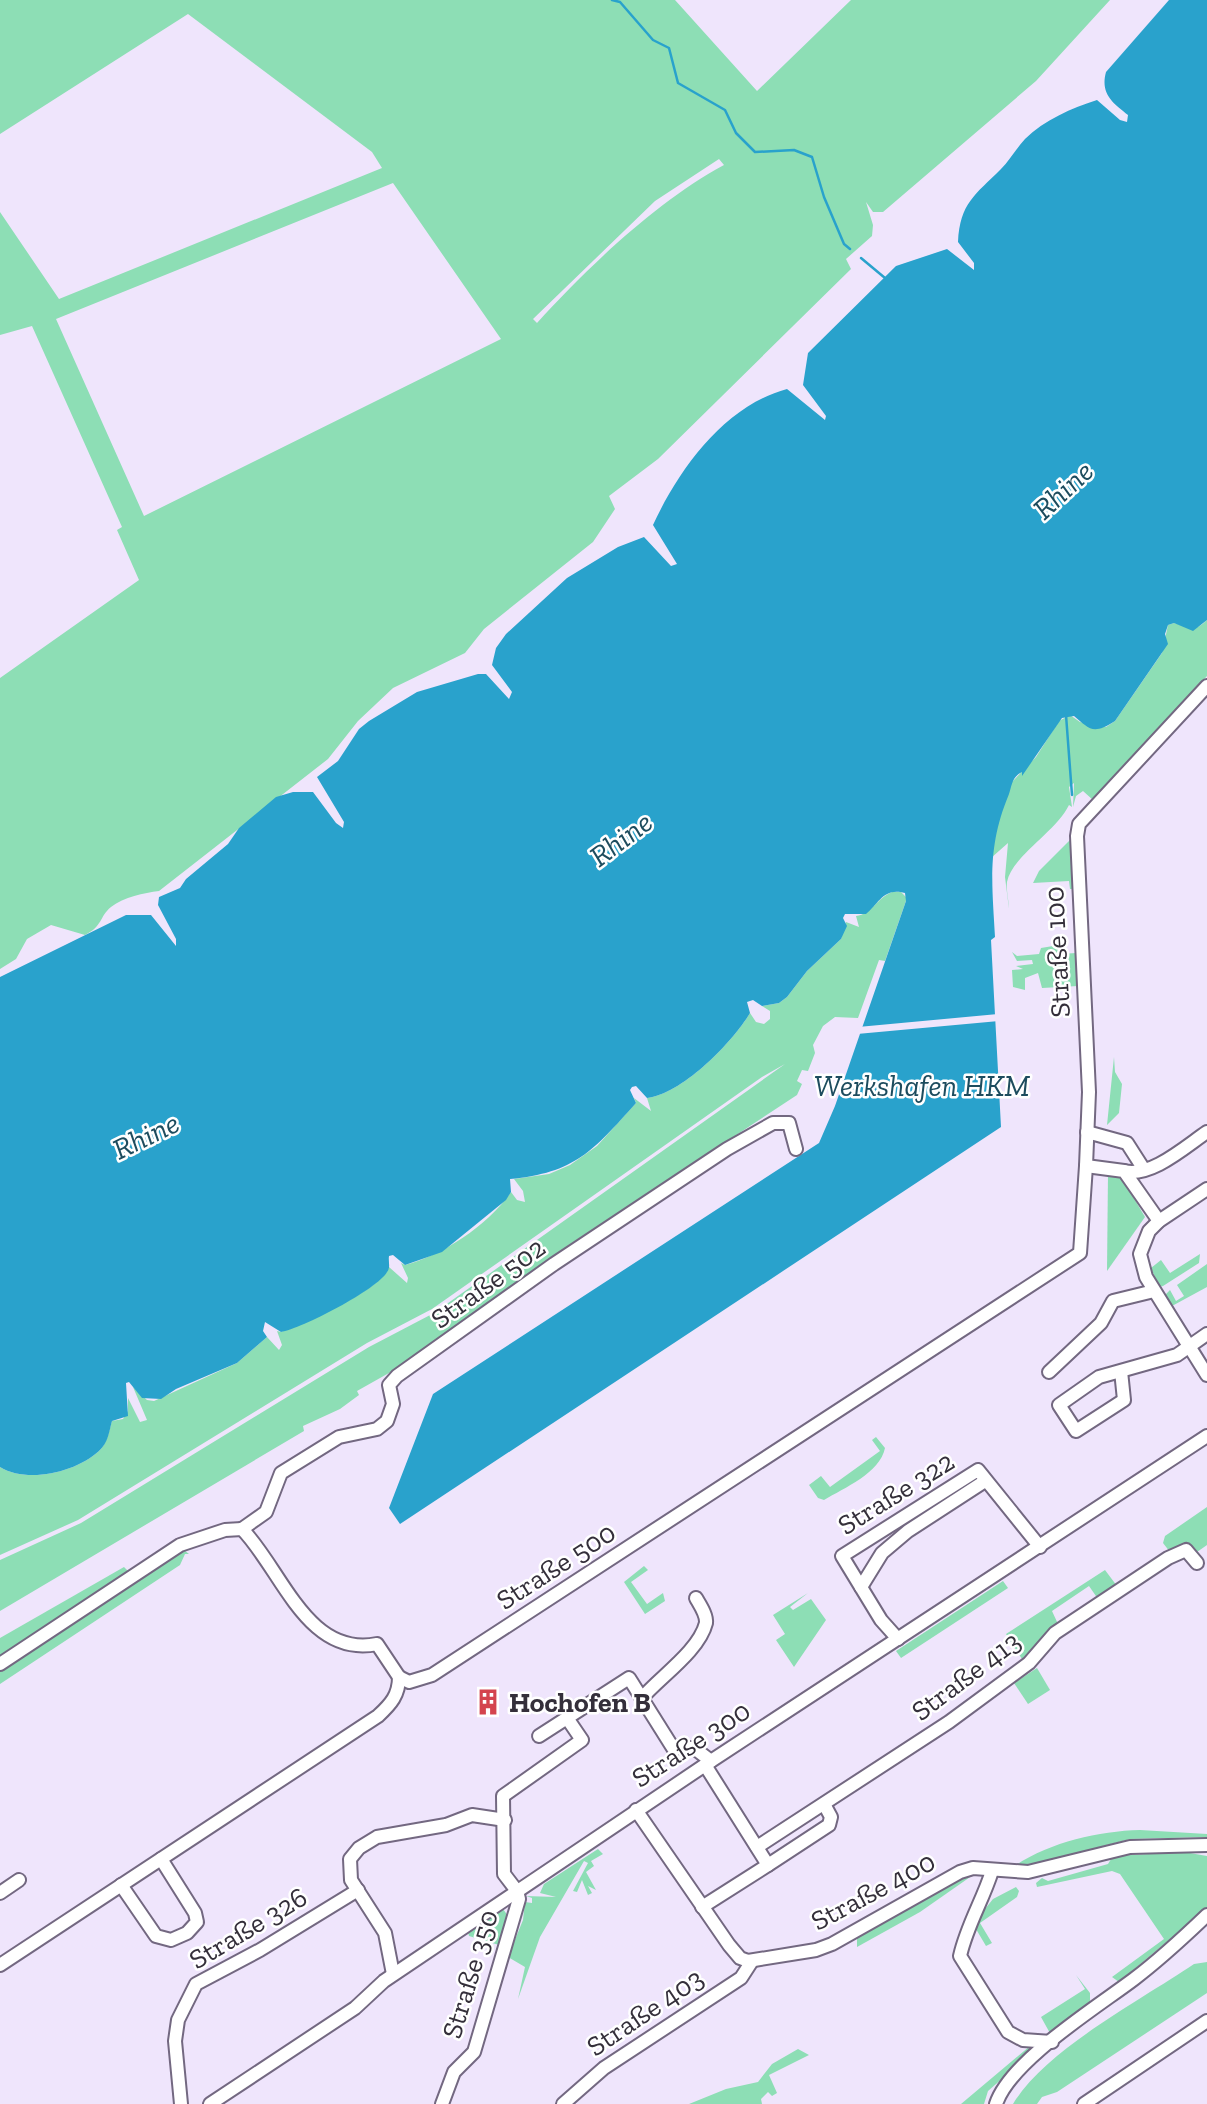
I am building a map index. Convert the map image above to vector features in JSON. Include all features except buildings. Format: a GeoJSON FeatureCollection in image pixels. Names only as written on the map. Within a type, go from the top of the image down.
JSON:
{"type":"FeatureCollection","features":[{"type":"Feature","properties":{"kind":"street","name":"Straße 100"},"geometry":{"type":"LineString","coordinates":[[1086,1166],[1089,1092],[1078,883],[1079,824],[1207,686]]}},
{"type":"Feature","properties":{"kind":"street","name":"Straße 502"},"geometry":{"type":"LineString","coordinates":[[242,1529],[266,1512],[281,1473],[339,1437],[377,1429],[387,1421],[393,1404],[389,1385],[397,1376],[554,1264],[727,1149],[773,1123],[789,1123],[796,1149]]}},
{"type":"Feature","properties":{"kind":"street"},"geometry":{"type":"LineString","coordinates":[[1087,1132],[1126,1143],[1143,1168]]}},
{"type":"Feature","properties":{"kind":"street"},"geometry":{"type":"LineString","coordinates":[[1086,1166],[1132,1173],[1164,1161],[1207,1132]]}},
{"type":"Feature","properties":{"kind":"street","name":"Straße 500"},"geometry":{"type":"LineString","coordinates":[[399,1677],[409,1682],[432,1675],[1080,1254],[1086,1166]]}},
{"type":"Feature","properties":{"kind":"street"},"geometry":{"type":"LineString","coordinates":[[1124,1171],[1159,1221]]}},
{"type":"Feature","properties":{"kind":"street"},"geometry":{"type":"LineString","coordinates":[[1207,1189],[1159,1221],[1149,1231],[1140,1254],[1146,1277],[1207,1375]]}},
{"type":"Feature","properties":{"kind":"street"},"geometry":{"type":"LineString","coordinates":[[1049,1372],[1101,1323],[1113,1301],[1154,1291]]}},
{"type":"Feature","properties":{"kind":"street"},"geometry":{"type":"LineString","coordinates":[[1121,1371],[1124,1400],[1076,1431],[1059,1405],[1099,1377],[1177,1355],[1207,1334]]}},
{"type":"Feature","properties":{"kind":"street","name":"Straße 300"},"geometry":{"type":"LineString","coordinates":[[210,2104],[355,2008],[393,1974],[636,1810],[1207,1436]]}},
{"type":"Feature","properties":{"kind":"street","name":"Straße 322"},"geometry":{"type":"LineString","coordinates":[[898,1639],[881,1620],[842,1556],[978,1470],[1040,1547]]}},
{"type":"Feature","properties":{"kind":"street"},"geometry":{"type":"LineString","coordinates":[[860,1587],[882,1553],[908,1531],[985,1481]]}},
{"type":"Feature","properties":{"kind":"street"},"geometry":{"type":"LineString","coordinates":[[0,1664],[180,1545],[225,1530],[242,1529],[257,1544],[318,1630],[326,1636],[355,1646],[377,1644],[399,1677],[399,1688],[393,1702],[378,1716],[0,1965]]}},
{"type":"Feature","properties":{"kind":"street","name":"Straße 413"},"geometry":{"type":"LineString","coordinates":[[757,1847],[949,1722],[1029,1663],[1055,1633],[1168,1558],[1186,1550],[1197,1563]]}},
{"type":"Feature","properties":{"kind":"street"},"geometry":{"type":"LineString","coordinates":[[642,1698],[680,1661],[705,1625],[704,1614],[696,1598]]}},
{"type":"Feature","properties":{"kind":"street"},"geometry":{"type":"LineString","coordinates":[[539,1735],[629,1678],[673,1748],[694,1748],[708,1763],[768,1865]]}},
{"type":"Feature","properties":{"kind":"street"},"geometry":{"type":"LineString","coordinates":[[517,1891],[504,1874],[503,1796],[582,1740],[567,1718]]}},
{"type":"Feature","properties":{"kind":"street"},"geometry":{"type":"LineString","coordinates":[[702,1907],[829,1825],[831,1817],[824,1804]]}},
{"type":"Feature","properties":{"kind":"street"},"geometry":{"type":"LineString","coordinates":[[636,1810],[734,1952],[740,1958],[752,1961]]}},
{"type":"Feature","properties":{"kind":"street"},"geometry":{"type":"LineString","coordinates":[[393,1974],[385,1933],[351,1880],[350,1859],[359,1848],[377,1837],[446,1825],[472,1815],[505,1820]]}},
{"type":"Feature","properties":{"kind":"street","name":"Straße 400"},"geometry":{"type":"LineString","coordinates":[[752,1961],[832,1944],[960,1872],[972,1868],[1028,1872],[1130,1847],[1207,1845]]}},
{"type":"Feature","properties":{"kind":"street"},"geometry":{"type":"LineString","coordinates":[[121,1885],[156,1936],[171,1940],[187,1933],[197,1922],[195,1913],[161,1858]]}},
{"type":"Feature","properties":{"kind":"street"},"geometry":{"type":"LineString","coordinates":[[992,1871],[981,1902],[972,1916],[960,1956],[1008,2032],[1023,2040],[1052,2042]]}},
{"type":"Feature","properties":{"kind":"street"},"geometry":{"type":"LineString","coordinates":[[0,1893],[19,1880]]}},
{"type":"Feature","properties":{"kind":"street","name":"Straße 326"},"geometry":{"type":"LineString","coordinates":[[180,2104],[175,2041],[178,2020],[196,1984],[260,1950],[358,1890]]}},
{"type":"Feature","properties":{"kind":"street","name":"Straße 350"},"geometry":{"type":"LineString","coordinates":[[442,2104],[454,2072],[474,2052],[519,1899],[517,1891]]}},
{"type":"Feature","properties":{"kind":"street"},"geometry":{"type":"LineString","coordinates":[[996,2104],[1001,2090],[1052,2042],[1136,1978],[1207,1915]]}},
{"type":"Feature","properties":{"kind":"street","name":"Straße 403"},"geometry":{"type":"LineString","coordinates":[[564,2104],[604,2068],[741,1978],[752,1961]]}},
{"type":"Feature","properties":{"kind":"street"},"geometry":{"type":"LineString","coordinates":[[1084,2104],[1207,2021]]}},
{"type":"Feature","properties":{"kind":"green space"},"geometry":{"type":"Polygon","coordinates":[[[0,0],[675,0],[757,91],[851,0],[1110,0],[1036,81],[883,212],[873,212],[866,202],[873,225],[872,236],[846,259],[851,269],[658,459],[609,496],[615,509],[593,542],[484,629],[465,653],[393,688],[358,721],[328,759],[159,891],[134,896],[116,904],[107,911],[95,928],[85,935],[51,925],[27,939],[16,959],[0,969],[0,678],[139,580],[117,530],[122,527],[32,326],[0,335],[0,212],[59,299],[382,168],[372,152],[188,14],[0,134],[0,0]],[[719,159],[655,201],[533,319],[537,323],[601,258],[649,216],[724,165],[719,159]],[[393,183],[56,319],[144,516],[501,339],[393,183]]]}},
{"type":"Feature","properties":{"kind":"green space"},"geometry":{"type":"Polygon","coordinates":[[[1207,620],[1207,676],[1093,800],[1083,791],[1076,796],[1073,807],[1074,783],[1069,787],[1072,807],[1069,805],[1055,825],[1025,853],[1011,872],[1007,882],[1009,909],[1005,877],[1008,843],[991,858],[998,820],[1011,783],[1036,757],[1059,721],[1070,715],[1080,722],[1106,727],[1115,721],[1162,653],[1168,625],[1174,623],[1195,628],[1207,620]]]}},
{"type":"Feature","properties":{"kind":"green space"},"geometry":{"type":"Polygon","coordinates":[[[1071,839],[1074,889],[1070,889],[1069,881],[1033,883],[1039,871],[1071,839]]]}},
{"type":"Feature","properties":{"kind":"green space"},"geometry":{"type":"Polygon","coordinates":[[[892,892],[901,892],[907,898],[885,961],[879,960],[858,1018],[835,1017],[823,1026],[813,1045],[815,1053],[808,1071],[802,1070],[797,1081],[802,1084],[797,1095],[569,1245],[412,1360],[357,1391],[359,1395],[340,1409],[303,1426],[304,1431],[0,1611],[0,1560],[81,1523],[369,1347],[434,1313],[785,1064],[762,1077],[432,1309],[367,1343],[78,1520],[0,1555],[0,1467],[24,1475],[38,1475],[78,1465],[102,1448],[112,1421],[123,1419],[128,1411],[128,1398],[140,1422],[147,1420],[133,1387],[147,1400],[154,1401],[237,1363],[267,1337],[279,1350],[282,1345],[277,1331],[281,1332],[341,1305],[372,1286],[389,1267],[407,1283],[408,1278],[401,1263],[405,1265],[420,1260],[464,1237],[490,1216],[511,1192],[517,1200],[525,1202],[523,1191],[514,1179],[549,1174],[570,1165],[597,1146],[636,1103],[634,1098],[651,1111],[647,1098],[675,1087],[705,1065],[750,1013],[756,1022],[764,1024],[770,1019],[770,1011],[762,1006],[779,1003],[787,997],[807,971],[841,939],[846,922],[859,927],[856,916],[862,915],[892,892]]]}},
{"type":"Feature","properties":{"kind":"green space"},"geometry":{"type":"Polygon","coordinates":[[[1059,945],[1060,954],[1076,953],[1078,986],[1042,988],[1038,973],[1025,978],[1025,990],[1013,987],[1012,970],[1023,969],[1016,966],[1033,964],[1032,960],[1017,961],[1012,952],[1017,956],[1039,954],[1041,948],[1059,945]]]}},
{"type":"Feature","properties":{"kind":"green space"},"geometry":{"type":"Polygon","coordinates":[[[1114,1057],[1115,1072],[1122,1084],[1119,1113],[1107,1125],[1114,1057]]]}},
{"type":"Feature","properties":{"kind":"green space"},"geometry":{"type":"Polygon","coordinates":[[[1108,1173],[1122,1178],[1145,1217],[1107,1271],[1108,1173]]]}},
{"type":"Feature","properties":{"kind":"green space"},"geometry":{"type":"Polygon","coordinates":[[[1200,1254],[1199,1263],[1159,1287],[1151,1268],[1161,1260],[1170,1273],[1200,1254]]]}},
{"type":"Feature","properties":{"kind":"green space"},"geometry":{"type":"Polygon","coordinates":[[[1207,1264],[1207,1287],[1172,1306],[1165,1295],[1170,1290],[1176,1301],[1184,1296],[1177,1285],[1207,1264]]]}},
{"type":"Feature","properties":{"kind":"green space"},"geometry":{"type":"Polygon","coordinates":[[[876,1437],[885,1448],[876,1465],[860,1479],[824,1500],[818,1498],[809,1485],[821,1476],[830,1487],[880,1451],[872,1440],[876,1437]]]}},
{"type":"Feature","properties":{"kind":"green space"},"geometry":{"type":"Polygon","coordinates":[[[1207,1507],[1207,1545],[1197,1552],[1189,1545],[1170,1552],[1163,1543],[1165,1536],[1207,1507]]]}},
{"type":"Feature","properties":{"kind":"green space"},"geometry":{"type":"Polygon","coordinates":[[[184,1550],[189,1554],[185,1554],[180,1565],[0,1684],[0,1671],[184,1550]]]}},
{"type":"Feature","properties":{"kind":"green space"},"geometry":{"type":"Polygon","coordinates":[[[644,1566],[648,1570],[631,1582],[647,1604],[663,1593],[665,1601],[645,1614],[624,1582],[644,1566]]]}},
{"type":"Feature","properties":{"kind":"green space"},"geometry":{"type":"Polygon","coordinates":[[[124,1567],[128,1571],[0,1656],[0,1638],[124,1567]]]}},
{"type":"Feature","properties":{"kind":"green space"},"geometry":{"type":"Polygon","coordinates":[[[1105,1570],[1117,1586],[1098,1599],[1089,1586],[1052,1611],[1058,1624],[1022,1659],[1006,1634],[1105,1570]]]}},
{"type":"Feature","properties":{"kind":"green space"},"geometry":{"type":"Polygon","coordinates":[[[1003,1581],[1008,1588],[901,1658],[896,1651],[1003,1581]]]}},
{"type":"Feature","properties":{"kind":"green space"},"geometry":{"type":"Polygon","coordinates":[[[808,1593],[790,1607],[793,1610],[811,1599],[826,1620],[794,1667],[776,1640],[785,1634],[773,1615],[808,1593]]]}},
{"type":"Feature","properties":{"kind":"green space"},"geometry":{"type":"Polygon","coordinates":[[[1037,1668],[1050,1690],[1028,1704],[1014,1683],[1037,1668]]]}},
{"type":"Feature","properties":{"kind":"green space"},"geometry":{"type":"Polygon","coordinates":[[[1140,1830],[1207,1834],[1207,1837],[1130,1839],[1038,1863],[1016,1865],[1044,1850],[1076,1839],[1140,1830]]]}},
{"type":"Feature","properties":{"kind":"green space"},"geometry":{"type":"Polygon","coordinates":[[[598,1849],[603,1854],[591,1861],[594,1866],[586,1872],[596,1890],[588,1886],[592,1893],[588,1895],[582,1880],[577,1892],[573,1891],[588,1863],[584,1861],[540,1937],[518,1999],[525,1967],[508,1957],[523,1920],[525,1902],[532,1903],[532,1898],[526,1896],[556,1897],[540,1893],[544,1884],[598,1849]]]}},
{"type":"Feature","properties":{"kind":"green space"},"geometry":{"type":"Polygon","coordinates":[[[1184,1852],[1207,1856],[1207,1908],[1119,1982],[1112,1977],[1164,1939],[1120,1874],[1112,1871],[1037,1887],[1036,1883],[1042,1878],[1048,1881],[1108,1864],[1113,1856],[1184,1852]]]}},
{"type":"Feature","properties":{"kind":"green space"},"geometry":{"type":"Polygon","coordinates":[[[973,1875],[920,1912],[857,1947],[857,1938],[954,1881],[973,1875]]]}},
{"type":"Feature","properties":{"kind":"green space"},"geometry":{"type":"Polygon","coordinates":[[[1016,1887],[1019,1891],[1017,1897],[980,1923],[992,1943],[986,1946],[973,1924],[993,1899],[1016,1887]]]}},
{"type":"Feature","properties":{"kind":"green space"},"geometry":{"type":"Polygon","coordinates":[[[503,1909],[508,1916],[499,1945],[469,1936],[468,1932],[503,1909]]]}},
{"type":"Feature","properties":{"kind":"green space"},"geometry":{"type":"Polygon","coordinates":[[[1207,1962],[1207,1993],[1057,2092],[1042,2097],[1037,2104],[1013,2104],[1047,2064],[1070,2045],[1194,1964],[1207,1962]]]}},
{"type":"Feature","properties":{"kind":"green space"},"geometry":{"type":"Polygon","coordinates":[[[1076,1975],[1090,1993],[1090,2003],[1051,2035],[1041,2017],[1085,1989],[1076,1975]]]}},
{"type":"Feature","properties":{"kind":"green space"},"geometry":{"type":"Polygon","coordinates":[[[1030,2046],[1037,2048],[988,2091],[984,2104],[961,2104],[1030,2046]]]}},
{"type":"Feature","properties":{"kind":"green space"},"geometry":{"type":"Polygon","coordinates":[[[798,2049],[809,2055],[769,2075],[777,2093],[772,2096],[768,2092],[761,2099],[762,2104],[689,2104],[726,2089],[758,2082],[772,2064],[798,2049]]]}},
{"type":"Feature","properties":{"kind":"water"},"geometry":{"type":"Polygon","coordinates":[[[1169,0],[1207,0],[1207,620],[1193,631],[1174,623],[1168,625],[1165,634],[1168,644],[1115,721],[1092,729],[1074,716],[1062,718],[1022,776],[1022,772],[1013,782],[997,831],[993,865],[995,937],[991,940],[1001,1127],[400,1524],[389,1508],[433,1394],[819,1143],[835,1106],[906,901],[905,893],[892,892],[882,897],[866,914],[845,914],[843,918],[847,926],[841,939],[807,971],[787,997],[779,1003],[762,1006],[753,1000],[747,1002],[750,1013],[742,1025],[719,1052],[690,1077],[661,1094],[647,1098],[636,1086],[632,1087],[630,1090],[636,1103],[594,1147],[567,1165],[532,1176],[510,1179],[511,1192],[506,1200],[442,1252],[405,1265],[393,1255],[389,1256],[387,1272],[355,1298],[305,1324],[281,1332],[265,1322],[263,1331],[267,1337],[237,1363],[176,1389],[161,1399],[142,1398],[129,1382],[126,1383],[128,1416],[112,1421],[102,1448],[78,1465],[38,1475],[24,1475],[0,1467],[0,977],[126,915],[151,915],[176,946],[176,939],[158,905],[159,897],[180,888],[186,879],[228,844],[239,828],[276,797],[293,792],[313,792],[336,823],[343,828],[344,822],[317,777],[338,761],[359,729],[369,721],[417,692],[478,674],[486,674],[509,699],[512,692],[492,665],[496,648],[506,634],[567,578],[618,547],[644,537],[671,566],[677,564],[653,525],[676,483],[706,442],[743,410],[764,397],[787,389],[825,420],[826,416],[803,385],[808,353],[896,266],[947,249],[974,270],[974,263],[958,242],[966,209],[976,193],[1004,166],[1025,139],[1041,126],[1068,111],[1097,100],[1120,120],[1127,122],[1128,115],[1106,92],[1106,72],[1169,0]]]}},
{"type":"Feature","properties":{"kind":"pier"},"geometry":{"type":"Polygon","coordinates":[[[998,1014],[999,1021],[857,1034],[858,1027],[998,1014]]]}},
{"type":"Feature","properties":{"kind":"waterway"},"geometry":{"type":"LineString","coordinates":[[612,0],[620,2],[653,40],[669,48],[678,83],[725,110],[736,133],[755,152],[794,150],[812,157],[824,197],[844,244],[850,249]]}},
{"type":"Feature","properties":{"kind":"waterway"},"geometry":{"type":"LineString","coordinates":[[861,258],[885,278]]}},
{"type":"Feature","properties":{"kind":"waterway"},"geometry":{"type":"LineString","coordinates":[[1066,715],[1072,795]]}},
{"type":"Feature","properties":{"kind":"place","name":"Hochofen B"},"geometry":{"type":"Point","coordinates":[488,1702]}},
{"type":"Feature","properties":{"kind":"water label","name":"Rhine"},"geometry":{"type":"Point","coordinates":[1063,490]}},
{"type":"Feature","properties":{"kind":"water label","name":"Rhine"},"geometry":{"type":"Point","coordinates":[621,839]}},
{"type":"Feature","properties":{"kind":"water label","name":"Werkshafen HKM"},"geometry":{"type":"Point","coordinates":[922,1086]}},
{"type":"Feature","properties":{"kind":"water label","name":"Rhine"},"geometry":{"type":"Point","coordinates":[146,1136]}}]}
